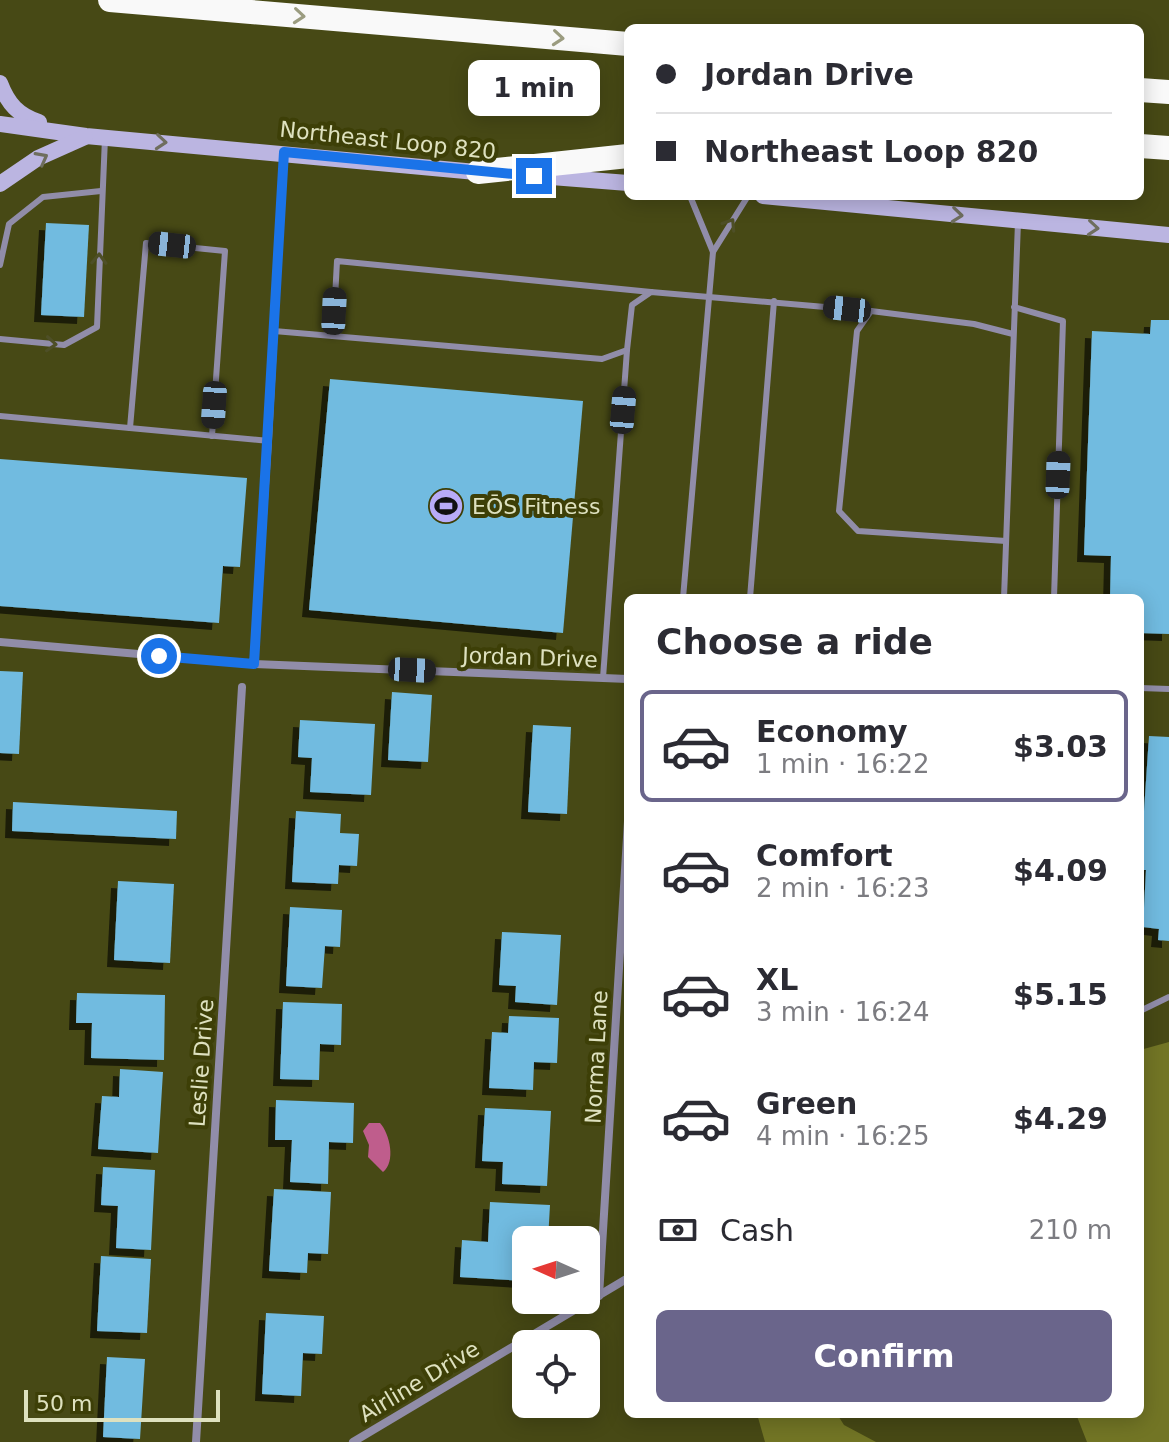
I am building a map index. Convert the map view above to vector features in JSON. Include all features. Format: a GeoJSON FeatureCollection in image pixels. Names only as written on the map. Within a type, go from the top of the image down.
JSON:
{"type":"FeatureCollection","features":[{"type":"Feature","properties":{"kind":"highway"},"geometry":{"type":"LineString","coordinates":[[110,0],[624,44]]}},
{"type":"Feature","properties":{"kind":"highway"},"geometry":{"type":"LineString","coordinates":[[1144,90],[1169,92]]}},
{"type":"Feature","properties":{"kind":"highway"},"geometry":{"type":"LineString","coordinates":[[1144,146],[1169,148]]}},
{"type":"Feature","properties":{"kind":"highway"},"geometry":{"type":"LineString","coordinates":[[478,172],[624,156]]}},
{"type":"Feature","properties":{"kind":"main road"},"geometry":{"type":"LineString","coordinates":[[0,83],[6,100],[22,117],[86,136]]}},
{"type":"Feature","properties":{"kind":"main road","name":"Northeast Loop 820"},"geometry":{"type":"LineString","coordinates":[[0,124],[105,138],[624,183]]}},
{"type":"Feature","properties":{"kind":"main road"},"geometry":{"type":"LineString","coordinates":[[0,184],[38,158],[86,136]]}},
{"type":"Feature","properties":{"kind":"main road"},"geometry":{"type":"LineString","coordinates":[[806,200],[1169,235]]}},
{"type":"Feature","properties":{"kind":"street","name":"Jordan Drive"},"geometry":{"type":"LineString","coordinates":[[0,642],[254,664],[624,679]]}},
{"type":"Feature","properties":{"kind":"street","name":"Leslie Drive"},"geometry":{"type":"LineString","coordinates":[[196,1442],[242,687]]}},
{"type":"Feature","properties":{"kind":"street","name":"Norma Lane"},"geometry":{"type":"LineString","coordinates":[[600,1280],[624,887]]}},
{"type":"Feature","properties":{"kind":"street","name":"Airline Drive"},"geometry":{"type":"LineString","coordinates":[[600,1295],[624,1280]]}},
{"type":"Feature","properties":{"kind":"street","name":"Airline Drive"},"geometry":{"type":"LineString","coordinates":[[353,1442],[569,1314]]}},
{"type":"Feature","properties":{"kind":"lane"},"geometry":{"type":"LineString","coordinates":[[0,339],[64,345],[97,327],[105,138]]}},
{"type":"Feature","properties":{"kind":"lane"},"geometry":{"type":"LineString","coordinates":[[254,664],[284,152]]}},
{"type":"Feature","properties":{"kind":"lane"},"geometry":{"type":"LineString","coordinates":[[0,265],[9,224],[43,197],[101,191]]}},
{"type":"Feature","properties":{"kind":"lane"},"geometry":{"type":"LineString","coordinates":[[692,200],[713,252]]}},
{"type":"Feature","properties":{"kind":"lane"},"geometry":{"type":"LineString","coordinates":[[683,594],[713,252],[746,200]]}},
{"type":"Feature","properties":{"kind":"lane"},"geometry":{"type":"LineString","coordinates":[[1004,594],[1018,220]]}},
{"type":"Feature","properties":{"kind":"lane"},"geometry":{"type":"LineString","coordinates":[[130,428],[146,243],[225,251],[212,436]]}},
{"type":"Feature","properties":{"kind":"lane"},"geometry":{"type":"LineString","coordinates":[[333,336],[337,261],[871,311],[974,324],[1013,334]]}},
{"type":"Feature","properties":{"kind":"lane"},"geometry":{"type":"LineString","coordinates":[[603,678],[632,305],[651,292]]}},
{"type":"Feature","properties":{"kind":"lane"},"geometry":{"type":"LineString","coordinates":[[750,594],[774,301]]}},
{"type":"Feature","properties":{"kind":"lane"},"geometry":{"type":"LineString","coordinates":[[1014,307],[1063,321],[1054,594]]}},
{"type":"Feature","properties":{"kind":"lane"},"geometry":{"type":"LineString","coordinates":[[871,311],[857,331],[839,511],[858,531],[1006,541]]}},
{"type":"Feature","properties":{"kind":"lane"},"geometry":{"type":"LineString","coordinates":[[274,331],[602,359],[627,350]]}},
{"type":"Feature","properties":{"kind":"lane"},"geometry":{"type":"LineString","coordinates":[[0,416],[269,441]]}},
{"type":"Feature","properties":{"kind":"lane"},"geometry":{"type":"LineString","coordinates":[[1144,688],[1169,689]]}},
{"type":"Feature","properties":{"kind":"lane"},"geometry":{"type":"LineString","coordinates":[[1144,1009],[1169,997]]}},
{"type":"Feature","properties":{"kind":"shaded area"},"geometry":{"type":"Polygon","coordinates":[[[1169,1042],[1169,1442],[1087,1442],[1078,1418],[1144,1418],[1144,1049],[1169,1042]]]}},
{"type":"Feature","properties":{"kind":"shaded area"},"geometry":{"type":"Polygon","coordinates":[[[369,1123],[380,1123],[389,1141],[389,1162],[383,1172],[368,1157],[369,1145],[363,1131],[369,1123]]]}},
{"type":"Feature","properties":{"kind":"shaded area"},"geometry":{"type":"Polygon","coordinates":[[[758,1418],[840,1418],[844,1425],[876,1442],[765,1442],[758,1418]]]}},
{"type":"Feature","properties":{"kind":"building"},"geometry":{"type":"Polygon","coordinates":[[[46,223],[89,225],[84,317],[41,315],[46,223]]]}},
{"type":"Feature","properties":{"kind":"building"},"geometry":{"type":"Polygon","coordinates":[[[1151,320],[1169,320],[1169,634],[1144,633],[1144,594],[1110,594],[1111,556],[1084,555],[1092,331],[1150,334],[1151,320]]]}},
{"type":"Feature","properties":{"kind":"building","name":"EŌS Fitness"},"geometry":{"type":"Polygon","coordinates":[[[330,379],[583,401],[563,633],[309,610],[330,379]]]}},
{"type":"Feature","properties":{"kind":"building"},"geometry":{"type":"Polygon","coordinates":[[[0,459],[247,478],[240,567],[223,566],[219,623],[0,606],[0,459]]]}},
{"type":"Feature","properties":{"kind":"building"},"geometry":{"type":"Polygon","coordinates":[[[0,671],[23,672],[19,754],[0,753],[0,671]]]}},
{"type":"Feature","properties":{"kind":"building"},"geometry":{"type":"Polygon","coordinates":[[[392,692],[432,695],[428,762],[388,760],[392,692]]]}},
{"type":"Feature","properties":{"kind":"building"},"geometry":{"type":"Polygon","coordinates":[[[300,720],[375,724],[371,795],[310,792],[312,758],[298,757],[300,720]]]}},
{"type":"Feature","properties":{"kind":"building"},"geometry":{"type":"Polygon","coordinates":[[[533,725],[571,727],[567,814],[528,812],[533,725]]]}},
{"type":"Feature","properties":{"kind":"building"},"geometry":{"type":"Polygon","coordinates":[[[1149,736],[1169,737],[1169,941],[1158,940],[1159,929],[1144,927],[1144,811],[1149,736]]]}},
{"type":"Feature","properties":{"kind":"building"},"geometry":{"type":"Polygon","coordinates":[[[13,802],[177,811],[176,839],[12,831],[13,802]]]}},
{"type":"Feature","properties":{"kind":"building"},"geometry":{"type":"Polygon","coordinates":[[[296,811],[341,814],[340,833],[359,834],[357,866],[339,865],[338,884],[292,882],[296,811]]]}},
{"type":"Feature","properties":{"kind":"building"},"geometry":{"type":"Polygon","coordinates":[[[118,881],[174,884],[170,963],[114,960],[118,881]]]}},
{"type":"Feature","properties":{"kind":"building"},"geometry":{"type":"Polygon","coordinates":[[[290,907],[342,910],[340,947],[325,946],[322,988],[286,986],[290,907]]]}},
{"type":"Feature","properties":{"kind":"building"},"geometry":{"type":"Polygon","coordinates":[[[502,932],[561,935],[557,1005],[515,1002],[516,986],[499,985],[502,932]]]}},
{"type":"Feature","properties":{"kind":"building"},"geometry":{"type":"Polygon","coordinates":[[[77,993],[165,995],[164,1060],[91,1058],[92,1023],[76,1023],[77,993]]]}},
{"type":"Feature","properties":{"kind":"building"},"geometry":{"type":"Polygon","coordinates":[[[283,1002],[342,1004],[341,1045],[320,1044],[319,1080],[280,1079],[283,1002]]]}},
{"type":"Feature","properties":{"kind":"building"},"geometry":{"type":"Polygon","coordinates":[[[509,1016],[559,1018],[557,1063],[534,1062],[533,1090],[489,1088],[492,1032],[508,1033],[509,1016]]]}},
{"type":"Feature","properties":{"kind":"building"},"geometry":{"type":"Polygon","coordinates":[[[120,1069],[163,1072],[158,1153],[98,1149],[102,1096],[119,1097],[120,1069]]]}},
{"type":"Feature","properties":{"kind":"building"},"geometry":{"type":"Polygon","coordinates":[[[276,1100],[354,1103],[353,1143],[329,1142],[328,1184],[290,1182],[292,1140],[275,1140],[276,1100]]]}},
{"type":"Feature","properties":{"kind":"building"},"geometry":{"type":"Polygon","coordinates":[[[485,1108],[551,1111],[547,1186],[502,1184],[503,1162],[482,1161],[485,1108]]]}},
{"type":"Feature","properties":{"kind":"building"},"geometry":{"type":"Polygon","coordinates":[[[103,1167],[155,1170],[151,1250],[116,1248],[118,1206],[101,1205],[103,1167]]]}},
{"type":"Feature","properties":{"kind":"building"},"geometry":{"type":"Polygon","coordinates":[[[274,1189],[331,1192],[328,1254],[308,1253],[307,1273],[269,1271],[274,1189]]]}},
{"type":"Feature","properties":{"kind":"building"},"geometry":{"type":"Polygon","coordinates":[[[490,1202],[550,1205],[549,1226],[512,1226],[512,1280],[460,1277],[462,1240],[488,1242],[490,1202]]]}},
{"type":"Feature","properties":{"kind":"building"},"geometry":{"type":"Polygon","coordinates":[[[101,1256],[151,1259],[147,1333],[97,1331],[101,1256]]]}},
{"type":"Feature","properties":{"kind":"building"},"geometry":{"type":"Polygon","coordinates":[[[266,1313],[324,1316],[322,1354],[303,1353],[301,1396],[262,1394],[266,1313]]]}},
{"type":"Feature","properties":{"kind":"building"},"geometry":{"type":"Polygon","coordinates":[[[107,1357],[145,1359],[140,1439],[103,1437],[107,1357]]]}},
{"type":"Feature","properties":{"kind":"place","name":"EŌS Fitness"},"geometry":{"type":"Point","coordinates":[446,506]}},
{"type":"Feature","properties":{"kind":"route"},"geometry":{"type":"LineString","coordinates":[[159,656],[254,664],[284,152],[534,176]]}}]}
